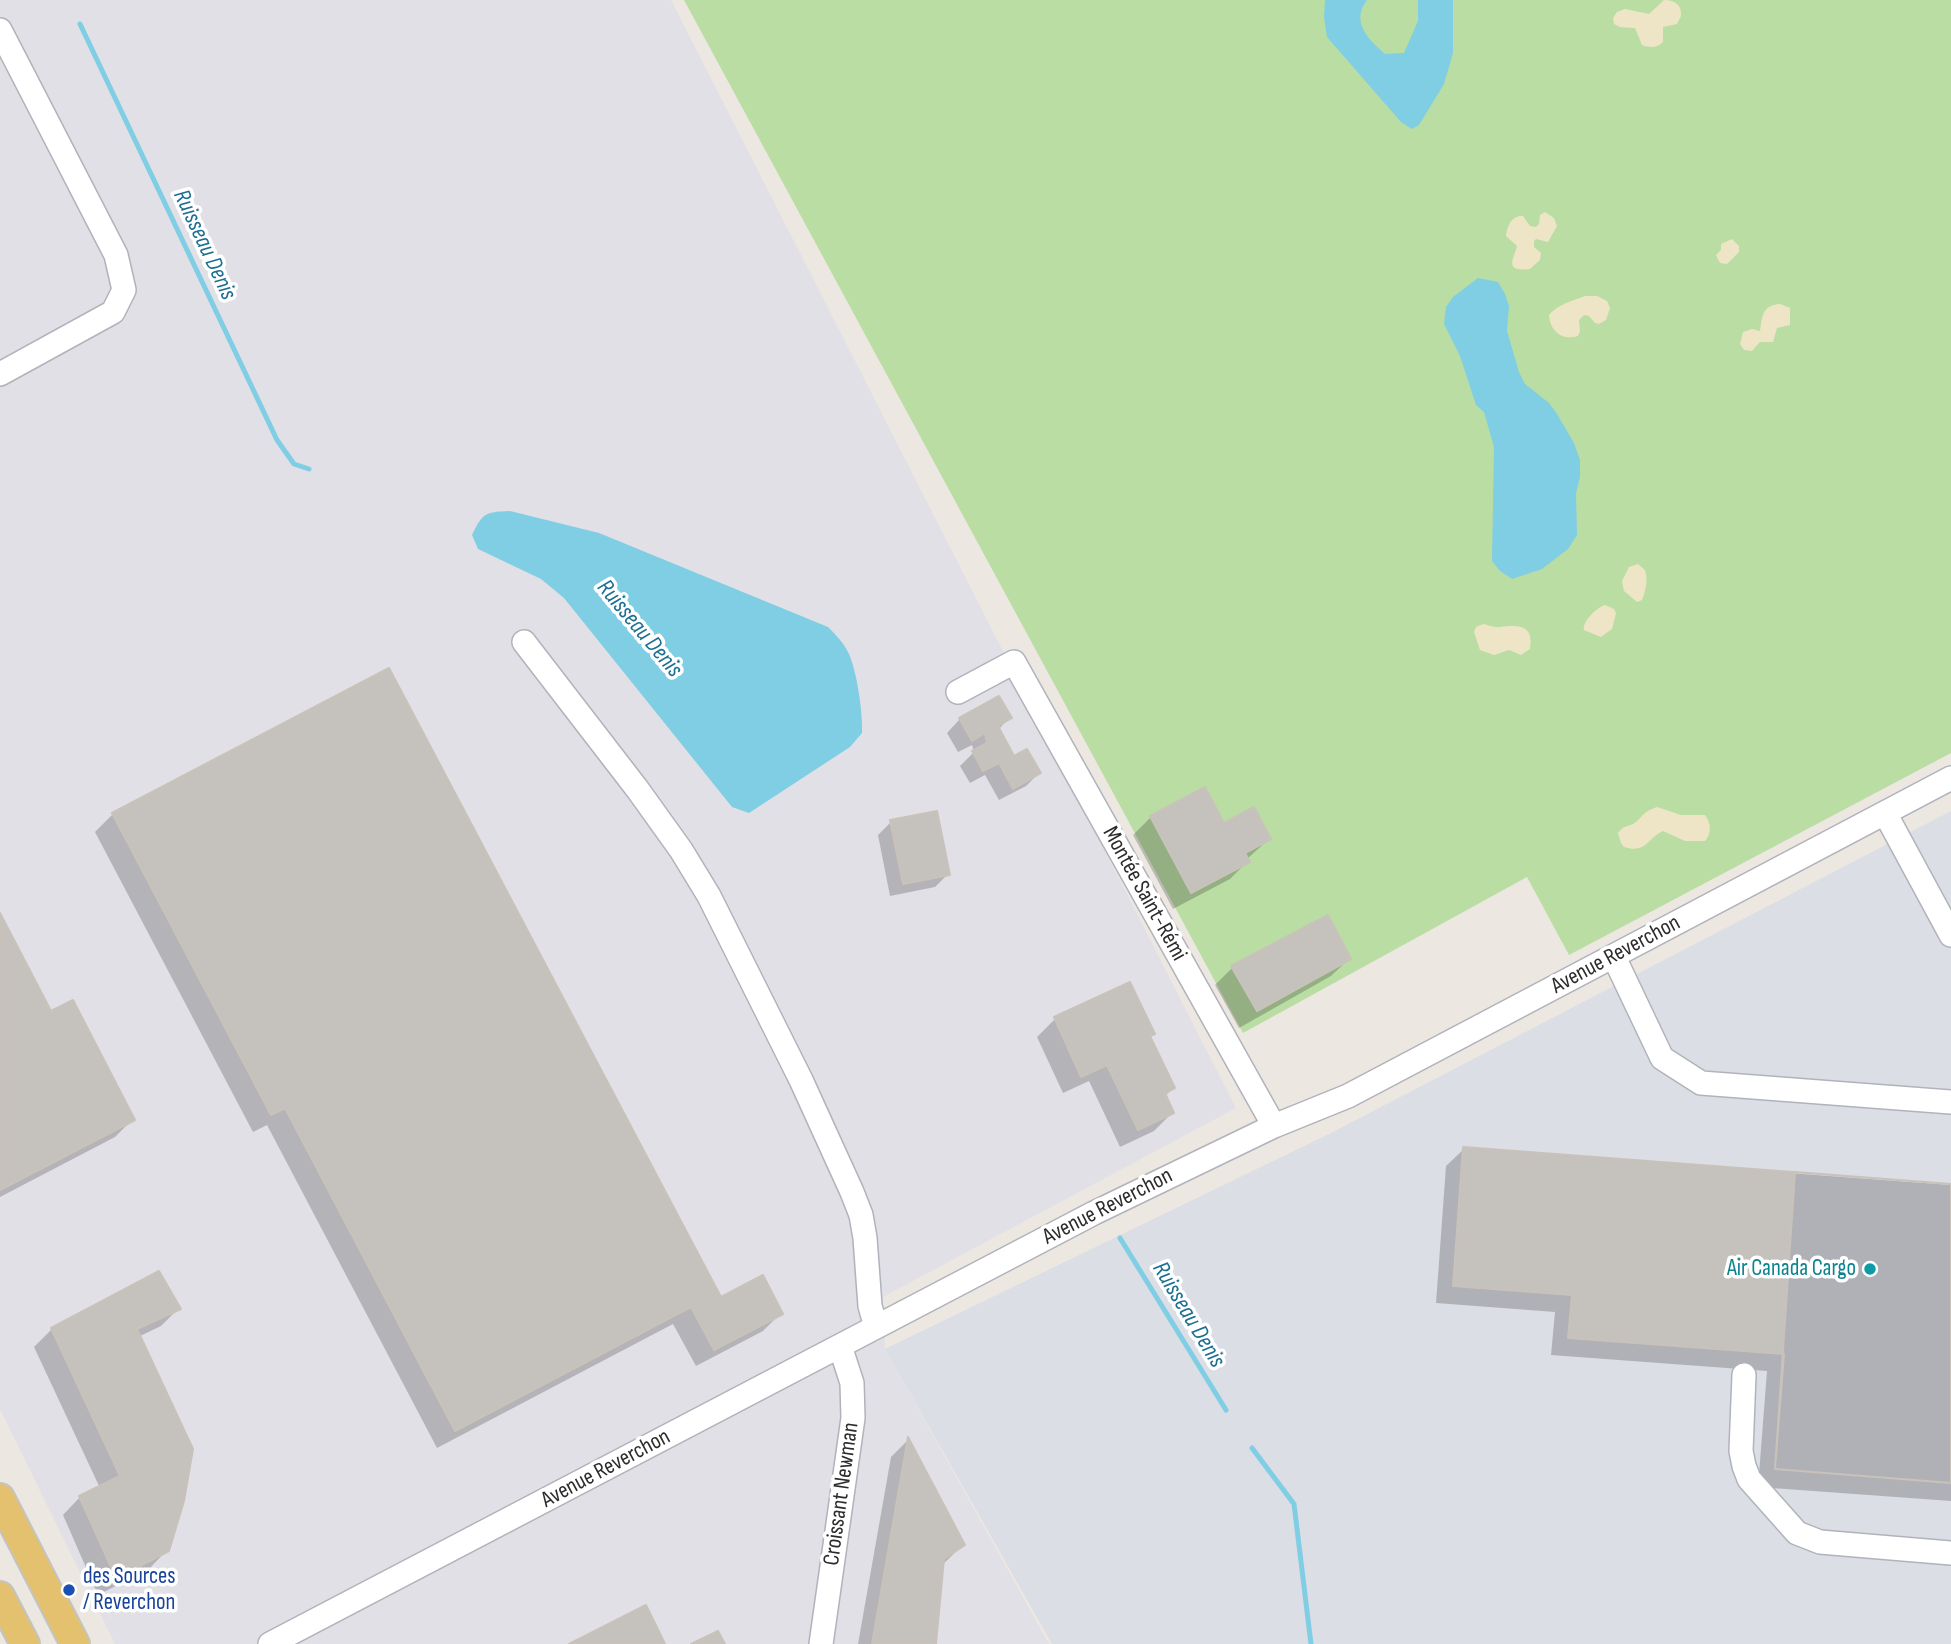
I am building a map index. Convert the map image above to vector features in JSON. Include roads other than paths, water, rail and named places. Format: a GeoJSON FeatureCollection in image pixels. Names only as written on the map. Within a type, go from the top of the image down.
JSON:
{"type":"FeatureCollection","features":[{"type":"Feature","properties":{"kind":"main road"},"geometry":{"type":"LineString","coordinates":[[0,1499],[75,1644]]}},
{"type":"Feature","properties":{"kind":"main road"},"geometry":{"type":"LineString","coordinates":[[0,1596],[25,1644]]}},
{"type":"Feature","properties":{"kind":"street"},"geometry":{"type":"LineString","coordinates":[[0,30],[116,256],[124,290],[113,312],[0,374]]}},
{"type":"Feature","properties":{"kind":"street"},"geometry":{"type":"LineString","coordinates":[[524,642],[638,790],[681,850],[709,896],[801,1080],[861,1215],[870,1306],[876,1327]]}},
{"type":"Feature","properties":{"kind":"street","name":"Montée Saint-Rémi"},"geometry":{"type":"LineString","coordinates":[[958,692],[1014,662],[1274,1126]]}},
{"type":"Feature","properties":{"kind":"street","name":"Avenue Reverchon"},"geometry":{"type":"LineString","coordinates":[[285,1640],[1094,1213],[1274,1126],[1348,1096],[1951,778]]}},
{"type":"Feature","properties":{"kind":"street"},"geometry":{"type":"LineString","coordinates":[[1885,813],[1951,935]]}},
{"type":"Feature","properties":{"kind":"street"},"geometry":{"type":"LineString","coordinates":[[1615,957],[1662,1058],[1701,1083],[1951,1102]]}},
{"type":"Feature","properties":{"kind":"street","name":"Croissant Newman"},"geometry":{"type":"LineString","coordinates":[[821,1644],[853,1418],[852,1383],[840,1346]]}},
{"type":"Feature","properties":{"kind":"street"},"geometry":{"type":"LineString","coordinates":[[1745,1375],[1741,1451],[1744,1466],[1749,1479],[1797,1533],[1820,1542],[1951,1553]]}},
{"type":"Feature","properties":{"kind":"water"},"geometry":{"type":"Polygon","coordinates":[[[1325,0],[1367,0],[1362,8],[1361,23],[1368,37],[1385,54],[1404,53],[1418,21],[1418,0],[1453,0],[1453,53],[1444,84],[1419,125],[1412,129],[1401,122],[1327,37],[1325,0]]]}},
{"type":"Feature","properties":{"kind":"water"},"geometry":{"type":"Polygon","coordinates":[[[1478,278],[1498,282],[1505,294],[1509,306],[1507,331],[1519,372],[1525,384],[1549,403],[1557,414],[1574,443],[1580,460],[1576,493],[1577,535],[1568,549],[1542,569],[1512,579],[1492,561],[1494,447],[1484,412],[1476,405],[1460,356],[1444,324],[1446,307],[1453,297],[1478,278]]]}},
{"type":"Feature","properties":{"kind":"water"},"geometry":{"type":"Polygon","coordinates":[[[510,511],[599,533],[828,627],[845,646],[855,671],[862,733],[850,747],[749,813],[732,807],[564,598],[541,579],[478,549],[472,535],[479,522],[490,513],[510,511]]]}},
{"type":"Feature","properties":{"kind":"waterway","name":"Ruisseau Denis"},"geometry":{"type":"LineString","coordinates":[[80,24],[277,440],[294,464],[309,469]]}},
{"type":"Feature","properties":{"kind":"waterway","name":"Ruisseau Denis"},"geometry":{"type":"LineString","coordinates":[[1120,1238],[1226,1410]]}},
{"type":"Feature","properties":{"kind":"waterway","name":"Ruisseau Denis"},"geometry":{"type":"LineString","coordinates":[[1252,1448],[1294,1504],[1311,1644]]}},
{"type":"Feature","properties":{"kind":"place","name":"Air Canada Cargo"},"geometry":{"type":"Point","coordinates":[1870,1269]}},
{"type":"Feature","properties":{"kind":"place","name":"des Sources / Reverchon"},"geometry":{"type":"Point","coordinates":[69,1590]}}]}
